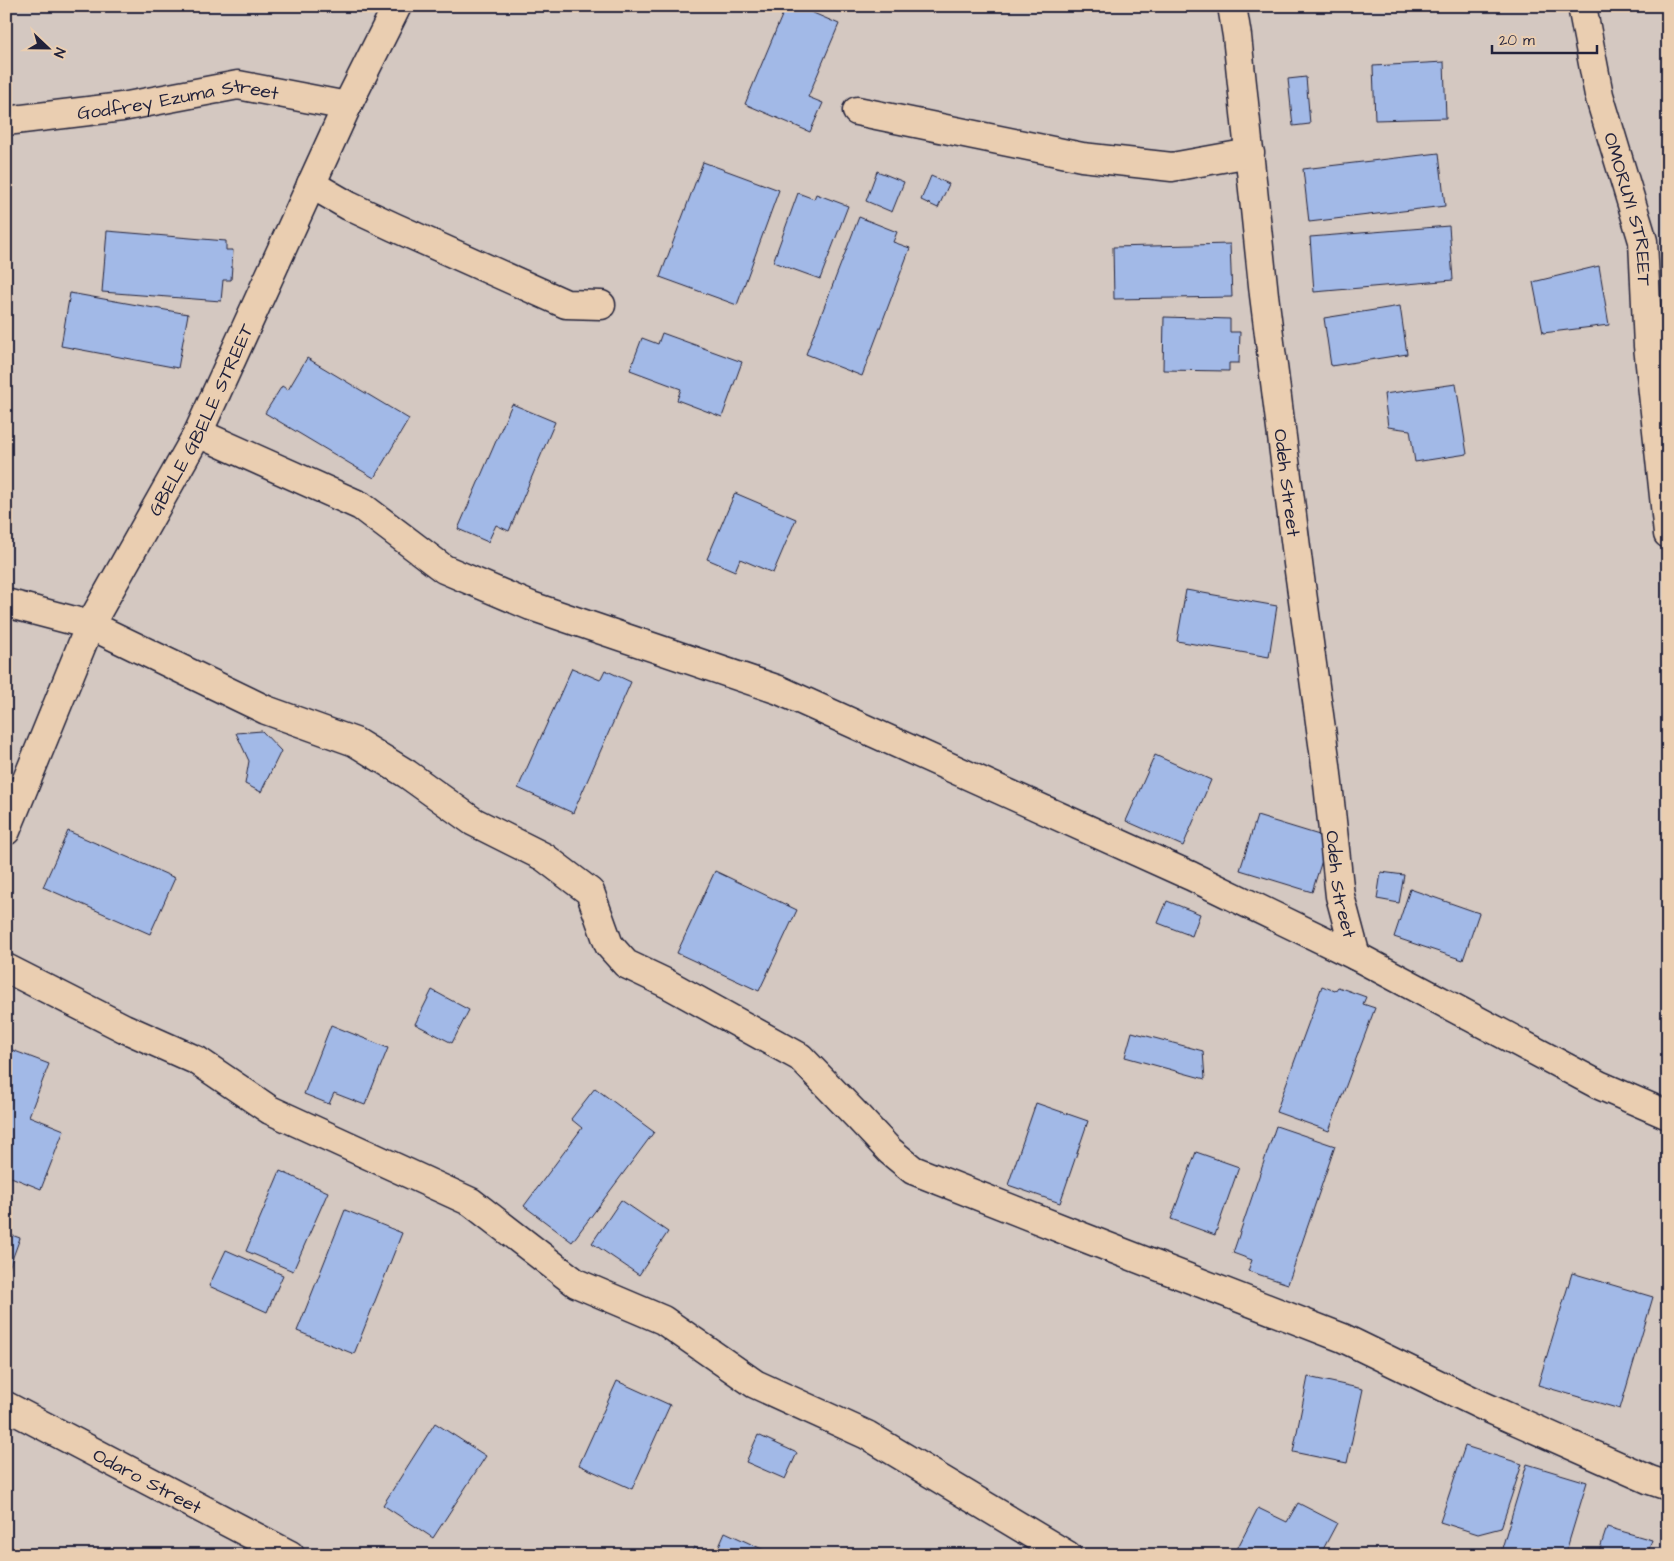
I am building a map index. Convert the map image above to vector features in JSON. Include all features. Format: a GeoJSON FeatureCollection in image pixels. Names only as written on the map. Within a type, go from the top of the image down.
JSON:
{"type":"FeatureCollection","features":[{"type":"Feature","properties":{"kind":"street","name":"GBELE GBELE STREET"},"geometry":{"type":"LineString","coordinates":[[6,831],[90,625],[198,433],[347,106],[397,6]]}},
{"type":"Feature","properties":{"kind":"street","name":"Odeh Street"},"geometry":{"type":"LineString","coordinates":[[1232,6],[1250,153],[1264,295],[1326,765],[1340,896],[1356,956]]}},
{"type":"Feature","properties":{"kind":"street","name":"OMORUYI STREET"},"geometry":{"type":"LineString","coordinates":[[1582,6],[1599,95],[1643,241],[1648,346],[1668,534]]}},
{"type":"Feature","properties":{"kind":"street","name":"Godfrey Ezuma Street"},"geometry":{"type":"LineString","coordinates":[[6,121],[122,107],[238,85],[347,106]]}},
{"type":"Feature","properties":{"kind":"street"},"geometry":{"type":"LineString","coordinates":[[856,111],[1091,158],[1172,166],[1250,153]]}},
{"type":"Feature","properties":{"kind":"street"},"geometry":{"type":"LineString","coordinates":[[311,184],[349,206],[480,267],[566,304],[601,305]]}},
{"type":"Feature","properties":{"kind":"street"},"geometry":{"type":"LineString","coordinates":[[198,433],[361,506],[444,569],[531,606],[779,690],[1191,876],[1356,956],[1599,1086],[1668,1115]]}},
{"type":"Feature","properties":{"kind":"street"},"geometry":{"type":"LineString","coordinates":[[6,602],[90,625],[266,710],[355,742],[407,774],[474,822],[544,857],[590,892],[609,945],[626,964],[666,983],[800,1057],[890,1152],[913,1170],[1342,1338],[1481,1405],[1650,1480],[1668,1486]]}},
{"type":"Feature","properties":{"kind":"street"},"geometry":{"type":"LineString","coordinates":[[6,968],[124,1028],[198,1061],[270,1110],[471,1202],[576,1283],[663,1320],[755,1384],[867,1436],[1067,1555]]}},
{"type":"Feature","properties":{"kind":"street","name":"Odaro Street"},"geometry":{"type":"LineString","coordinates":[[6,1406],[290,1555]]}},
{"type":"Feature","properties":{"kind":"building"},"geometry":{"type":"Polygon","coordinates":[[[786,6],[797,6],[839,24],[808,97],[823,103],[810,132],[745,104],[786,6]]]}},
{"type":"Feature","properties":{"kind":"building"},"geometry":{"type":"Polygon","coordinates":[[[1444,62],[1446,118],[1375,120],[1373,66],[1444,62]]]}},
{"type":"Feature","properties":{"kind":"building"},"geometry":{"type":"Polygon","coordinates":[[[1306,77],[1310,124],[1293,126],[1288,79],[1306,77]]]}},
{"type":"Feature","properties":{"kind":"building"},"geometry":{"type":"Polygon","coordinates":[[[1439,153],[1445,206],[1309,222],[1303,169],[1439,153]]]}},
{"type":"Feature","properties":{"kind":"building"},"geometry":{"type":"Polygon","coordinates":[[[703,162],[779,190],[737,305],[660,277],[703,162]]]}},
{"type":"Feature","properties":{"kind":"building"},"geometry":{"type":"Polygon","coordinates":[[[877,171],[904,182],[892,212],[866,201],[877,171]]]}},
{"type":"Feature","properties":{"kind":"building"},"geometry":{"type":"Polygon","coordinates":[[[931,176],[949,184],[938,208],[921,200],[931,176]]]}},
{"type":"Feature","properties":{"kind":"building"},"geometry":{"type":"Polygon","coordinates":[[[798,193],[814,199],[816,194],[848,206],[820,279],[773,262],[798,193]]]}},
{"type":"Feature","properties":{"kind":"building"},"geometry":{"type":"Polygon","coordinates":[[[859,217],[897,232],[893,242],[910,248],[862,376],[806,354],[859,217]]]}},
{"type":"Feature","properties":{"kind":"building"},"geometry":{"type":"Polygon","coordinates":[[[1449,226],[1453,280],[1314,292],[1310,237],[1449,226]]]}},
{"type":"Feature","properties":{"kind":"building"},"geometry":{"type":"Polygon","coordinates":[[[107,231],[226,241],[226,250],[233,250],[231,280],[223,280],[221,301],[102,292],[107,231]]]}},
{"type":"Feature","properties":{"kind":"building"},"geometry":{"type":"Polygon","coordinates":[[[1230,244],[1232,297],[1114,299],[1113,247],[1230,244]]]}},
{"type":"Feature","properties":{"kind":"building"},"geometry":{"type":"Polygon","coordinates":[[[1599,266],[1609,325],[1543,333],[1533,282],[1599,266]]]}},
{"type":"Feature","properties":{"kind":"building"},"geometry":{"type":"Polygon","coordinates":[[[70,293],[188,314],[178,368],[61,346],[70,293]]]}},
{"type":"Feature","properties":{"kind":"building"},"geometry":{"type":"Polygon","coordinates":[[[1400,306],[1407,354],[1331,366],[1324,318],[1400,306]]]}},
{"type":"Feature","properties":{"kind":"building"},"geometry":{"type":"Polygon","coordinates":[[[1164,317],[1230,319],[1230,332],[1240,332],[1239,363],[1229,363],[1229,371],[1163,370],[1164,317]]]}},
{"type":"Feature","properties":{"kind":"building"},"geometry":{"type":"Polygon","coordinates":[[[662,333],[742,362],[722,417],[677,400],[681,389],[630,370],[642,338],[658,344],[662,333]]]}},
{"type":"Feature","properties":{"kind":"building"},"geometry":{"type":"Polygon","coordinates":[[[307,358],[409,419],[374,478],[265,413],[282,386],[288,390],[307,358]]]}},
{"type":"Feature","properties":{"kind":"building"},"geometry":{"type":"Polygon","coordinates":[[[1456,384],[1467,454],[1415,462],[1410,430],[1388,427],[1384,394],[1456,384]]]}},
{"type":"Feature","properties":{"kind":"building"},"geometry":{"type":"Polygon","coordinates":[[[512,404],[555,422],[509,531],[496,525],[488,542],[458,529],[512,404]]]}},
{"type":"Feature","properties":{"kind":"building"},"geometry":{"type":"Polygon","coordinates":[[[735,493],[796,519],[773,573],[740,559],[735,571],[707,559],[735,493]]]}},
{"type":"Feature","properties":{"kind":"building"},"geometry":{"type":"Polygon","coordinates":[[[1186,590],[1277,606],[1269,657],[1177,641],[1186,590]]]}},
{"type":"Feature","properties":{"kind":"building"},"geometry":{"type":"Polygon","coordinates":[[[572,668],[600,680],[605,670],[631,682],[573,813],[518,788],[572,668]]]}},
{"type":"Feature","properties":{"kind":"building"},"geometry":{"type":"Polygon","coordinates":[[[262,731],[281,751],[261,792],[245,784],[249,761],[236,733],[262,731]]]}},
{"type":"Feature","properties":{"kind":"building"},"geometry":{"type":"Polygon","coordinates":[[[1155,755],[1211,780],[1183,846],[1126,821],[1155,755]]]}},
{"type":"Feature","properties":{"kind":"building"},"geometry":{"type":"Polygon","coordinates":[[[1257,816],[1329,838],[1312,892],[1240,870],[1257,816]]]}},
{"type":"Feature","properties":{"kind":"building"},"geometry":{"type":"Polygon","coordinates":[[[68,831],[175,878],[150,934],[43,887],[68,831]]]}},
{"type":"Feature","properties":{"kind":"building"},"geometry":{"type":"Polygon","coordinates":[[[715,871],[797,910],[759,991],[677,953],[715,871]]]}},
{"type":"Feature","properties":{"kind":"building"},"geometry":{"type":"Polygon","coordinates":[[[1381,872],[1404,875],[1399,903],[1377,899],[1381,872]]]}},
{"type":"Feature","properties":{"kind":"building"},"geometry":{"type":"Polygon","coordinates":[[[1410,889],[1479,913],[1463,960],[1394,937],[1410,889]]]}},
{"type":"Feature","properties":{"kind":"building"},"geometry":{"type":"Polygon","coordinates":[[[1167,901],[1200,914],[1192,936],[1158,923],[1167,901]]]}},
{"type":"Feature","properties":{"kind":"building"},"geometry":{"type":"Polygon","coordinates":[[[1322,986],[1335,991],[1338,987],[1366,997],[1363,1004],[1375,1008],[1329,1131],[1276,1112],[1322,986]]]}},
{"type":"Feature","properties":{"kind":"building"},"geometry":{"type":"Polygon","coordinates":[[[432,990],[469,1010],[452,1043],[415,1024],[432,990]]]}},
{"type":"Feature","properties":{"kind":"building"},"geometry":{"type":"Polygon","coordinates":[[[331,1025],[388,1048],[365,1105],[334,1093],[329,1104],[304,1094],[331,1025]]]}},
{"type":"Feature","properties":{"kind":"building"},"geometry":{"type":"Polygon","coordinates":[[[1132,1032],[1203,1051],[1205,1079],[1125,1057],[1132,1032]]]}},
{"type":"Feature","properties":{"kind":"building"},"geometry":{"type":"Polygon","coordinates":[[[7,1048],[49,1064],[29,1116],[64,1130],[41,1189],[6,1175],[7,1048]]]}},
{"type":"Feature","properties":{"kind":"building"},"geometry":{"type":"Polygon","coordinates":[[[595,1088],[654,1132],[572,1242],[524,1206],[582,1128],[571,1119],[595,1088]]]}},
{"type":"Feature","properties":{"kind":"building"},"geometry":{"type":"Polygon","coordinates":[[[1036,1103],[1088,1121],[1060,1203],[1008,1185],[1036,1103]]]}},
{"type":"Feature","properties":{"kind":"building"},"geometry":{"type":"Polygon","coordinates":[[[1276,1126],[1335,1146],[1288,1284],[1248,1271],[1252,1260],[1233,1253],[1276,1126]]]}},
{"type":"Feature","properties":{"kind":"building"},"geometry":{"type":"Polygon","coordinates":[[[1196,1152],[1239,1167],[1215,1235],[1171,1219],[1196,1152]]]}},
{"type":"Feature","properties":{"kind":"building"},"geometry":{"type":"Polygon","coordinates":[[[280,1171],[328,1192],[293,1271],[246,1251],[280,1171]]]}},
{"type":"Feature","properties":{"kind":"building"},"geometry":{"type":"Polygon","coordinates":[[[621,1200],[668,1232],[639,1275],[592,1243],[621,1200]]]}},
{"type":"Feature","properties":{"kind":"building"},"geometry":{"type":"Polygon","coordinates":[[[345,1210],[402,1233],[354,1354],[297,1331],[345,1210]]]}},
{"type":"Feature","properties":{"kind":"building"},"geometry":{"type":"Polygon","coordinates":[[[6,1233],[20,1238],[6,1276],[6,1233]]]}},
{"type":"Feature","properties":{"kind":"building"},"geometry":{"type":"Polygon","coordinates":[[[226,1250],[283,1275],[267,1312],[209,1286],[226,1250]]]}},
{"type":"Feature","properties":{"kind":"building"},"geometry":{"type":"Polygon","coordinates":[[[1572,1273],[1653,1297],[1620,1409],[1538,1385],[1572,1273]]]}},
{"type":"Feature","properties":{"kind":"building"},"geometry":{"type":"Polygon","coordinates":[[[1308,1377],[1363,1389],[1347,1463],[1293,1452],[1308,1377]]]}},
{"type":"Feature","properties":{"kind":"building"},"geometry":{"type":"Polygon","coordinates":[[[617,1381],[670,1405],[632,1489],[579,1465],[617,1381]]]}},
{"type":"Feature","properties":{"kind":"building"},"geometry":{"type":"Polygon","coordinates":[[[435,1423],[486,1456],[433,1538],[383,1505],[435,1423]]]}},
{"type":"Feature","properties":{"kind":"building"},"geometry":{"type":"Polygon","coordinates":[[[758,1435],[797,1453],[785,1479],[746,1462],[758,1435]]]}},
{"type":"Feature","properties":{"kind":"building"},"geometry":{"type":"Polygon","coordinates":[[[1465,1446],[1522,1464],[1501,1528],[1478,1534],[1440,1522],[1465,1446]]]}},
{"type":"Feature","properties":{"kind":"building"},"geometry":{"type":"Polygon","coordinates":[[[1527,1464],[1587,1482],[1565,1555],[1500,1555],[1527,1464]]]}},
{"type":"Feature","properties":{"kind":"building"},"geometry":{"type":"Polygon","coordinates":[[[1298,1503],[1337,1523],[1320,1555],[1234,1555],[1258,1508],[1287,1522],[1298,1503]]]}},
{"type":"Feature","properties":{"kind":"building"},"geometry":{"type":"Polygon","coordinates":[[[1607,1527],[1652,1540],[1647,1555],[1598,1555],[1607,1527]]]}},
{"type":"Feature","properties":{"kind":"building"},"geometry":{"type":"Polygon","coordinates":[[[725,1532],[764,1550],[762,1555],[715,1555],[725,1532]]]}},
{"type":"Feature","properties":{"kind":"building"},"geometry":{"type":"Polygon","coordinates":[[[694,1547],[711,1555],[690,1555],[694,1547]]]}}]}
